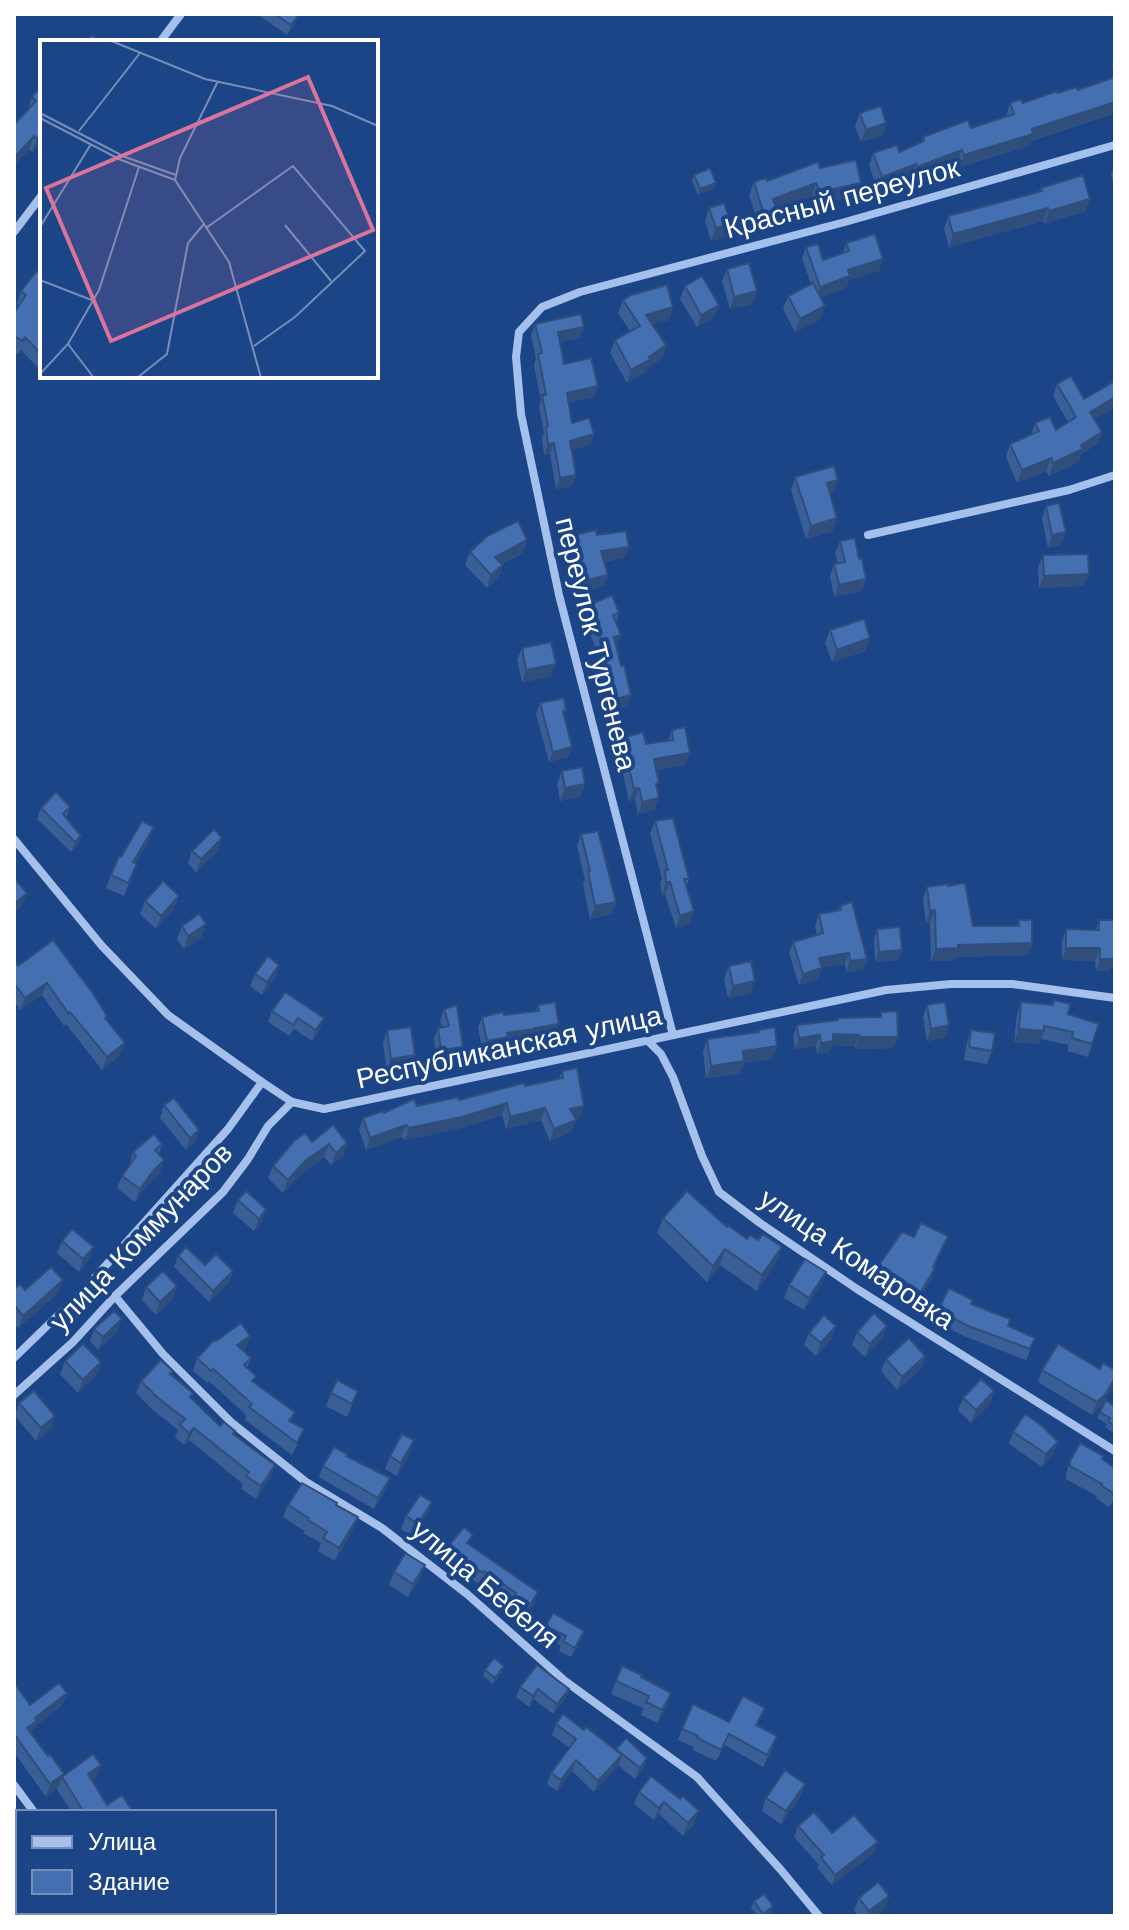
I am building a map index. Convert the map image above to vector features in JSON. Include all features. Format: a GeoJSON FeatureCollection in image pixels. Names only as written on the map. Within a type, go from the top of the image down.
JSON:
{"type":"FeatureCollection","features":[{"type":"Feature","properties":{"kind":"street"},"geometry":{"type":"LineString","coordinates":[[162,40],[181,14]]}},
{"type":"Feature","properties":{"kind":"street","name":"Красный переулок"},"geometry":{"type":"LineString","coordinates":[[580,292],[845,222],[1115,145]]}},
{"type":"Feature","properties":{"kind":"street"},"geometry":{"type":"LineString","coordinates":[[14,232],[40,198]]}},
{"type":"Feature","properties":{"kind":"street","name":"переулок Тургенева"},"geometry":{"type":"LineString","coordinates":[[580,292],[542,307],[519,332],[516,357],[521,414],[559,595],[673,1035]]}},
{"type":"Feature","properties":{"kind":"street"},"geometry":{"type":"LineString","coordinates":[[868,535],[1069,490],[1115,475]]}},
{"type":"Feature","properties":{"kind":"street","name":"Республиканская улица"},"geometry":{"type":"LineString","coordinates":[[14,839],[102,946],[168,1015],[292,1102],[324,1109],[886,990],[951,984],[1012,984],[1115,998]]}},
{"type":"Feature","properties":{"kind":"street","name":"улица Комаровка"},"geometry":{"type":"LineString","coordinates":[[647,1040],[661,1054],[673,1077],[702,1156],[719,1192],[857,1289],[1115,1451]]}},
{"type":"Feature","properties":{"kind":"street","name":"улица Коммунаров"},"geometry":{"type":"LineString","coordinates":[[14,1358],[82,1292],[218,1141],[262,1082]]}},
{"type":"Feature","properties":{"kind":"street","name":"улица Коммунаров"},"geometry":{"type":"LineString","coordinates":[[14,1395],[73,1342],[115,1296],[223,1192],[268,1126],[292,1102]]}},
{"type":"Feature","properties":{"kind":"street","name":"улица Бебеля"},"geometry":{"type":"LineString","coordinates":[[115,1296],[163,1354],[232,1423],[306,1482],[382,1528],[467,1594],[565,1681],[697,1777],[819,1916]]}},
{"type":"Feature","properties":{"kind":"street"},"geometry":{"type":"LineString","coordinates":[[14,1785],[33,1810]]}},
{"type":"Feature","properties":{"kind":"building"},"geometry":{"type":"Polygon","coordinates":[[[275,14],[299,14],[291,25],[275,14]]]}},
{"type":"Feature","properties":{"kind":"building"},"geometry":{"type":"Polygon","coordinates":[[[1115,77],[1115,102],[1032,129],[1033,134],[964,155],[962,150],[882,177],[873,153],[897,145],[899,152],[924,141],[923,137],[968,120],[971,128],[1014,114],[1010,103],[1021,99],[1023,103],[1057,91],[1076,87],[1078,90],[1115,77]]]}},
{"type":"Feature","properties":{"kind":"building"},"geometry":{"type":"Polygon","coordinates":[[[40,89],[40,136],[37,139],[34,136],[15,157],[14,125],[36,101],[32,96],[40,89]]]}},
{"type":"Feature","properties":{"kind":"building"},"geometry":{"type":"Polygon","coordinates":[[[881,106],[886,123],[866,130],[860,113],[881,106]]]}},
{"type":"Feature","properties":{"kind":"building"},"geometry":{"type":"Polygon","coordinates":[[[856,160],[861,183],[820,192],[816,183],[773,199],[777,211],[764,215],[754,182],[766,178],[767,181],[818,162],[820,168],[856,160]]]}},
{"type":"Feature","properties":{"kind":"building"},"geometry":{"type":"Polygon","coordinates":[[[710,168],[716,183],[700,189],[694,175],[710,168]]]}},
{"type":"Feature","properties":{"kind":"building"},"geometry":{"type":"Polygon","coordinates":[[[1083,175],[1090,199],[953,234],[948,216],[1042,191],[1041,188],[1083,175]]]}},
{"type":"Feature","properties":{"kind":"building"},"geometry":{"type":"Polygon","coordinates":[[[724,203],[731,224],[716,228],[709,208],[724,203]]]}},
{"type":"Feature","properties":{"kind":"building"},"geometry":{"type":"Polygon","coordinates":[[[875,234],[883,259],[848,270],[850,276],[820,287],[806,247],[818,244],[823,260],[849,251],[846,243],[875,234]]]}},
{"type":"Feature","properties":{"kind":"building"},"geometry":{"type":"Polygon","coordinates":[[[749,263],[757,291],[734,297],[727,269],[749,263]]]}},
{"type":"Feature","properties":{"kind":"building"},"geometry":{"type":"Polygon","coordinates":[[[37,271],[40,273],[40,353],[25,337],[23,341],[14,336],[14,313],[26,295],[21,291],[37,271]]]}},
{"type":"Feature","properties":{"kind":"building"},"geometry":{"type":"Polygon","coordinates":[[[702,276],[719,305],[701,315],[685,286],[702,276]]]}},
{"type":"Feature","properties":{"kind":"building"},"geometry":{"type":"Polygon","coordinates":[[[813,283],[825,306],[800,319],[788,296],[813,283]]]}},
{"type":"Feature","properties":{"kind":"building"},"geometry":{"type":"Polygon","coordinates":[[[667,285],[673,307],[646,315],[666,345],[649,357],[651,359],[631,370],[615,340],[640,326],[623,300],[667,285]]]}},
{"type":"Feature","properties":{"kind":"building"},"geometry":{"type":"Polygon","coordinates":[[[581,314],[584,327],[558,332],[564,364],[591,358],[598,386],[567,393],[572,423],[589,418],[594,434],[570,441],[576,475],[560,478],[554,443],[548,444],[542,395],[546,395],[538,354],[542,353],[535,324],[581,314]]]}},
{"type":"Feature","properties":{"kind":"building"},"geometry":{"type":"Polygon","coordinates":[[[1071,376],[1084,399],[1115,381],[1115,397],[1090,412],[1102,432],[1081,445],[1083,449],[1053,463],[1051,458],[1022,470],[1010,444],[1039,431],[1035,423],[1050,417],[1056,430],[1076,417],[1057,384],[1071,376]]]}},
{"type":"Feature","properties":{"kind":"building"},"geometry":{"type":"Polygon","coordinates":[[[834,466],[838,480],[827,483],[837,518],[811,526],[795,477],[834,466]]]}},
{"type":"Feature","properties":{"kind":"building"},"geometry":{"type":"Polygon","coordinates":[[[1059,503],[1066,532],[1052,535],[1046,506],[1059,503]]]}},
{"type":"Feature","properties":{"kind":"building"},"geometry":{"type":"Polygon","coordinates":[[[518,521],[527,540],[495,557],[503,565],[491,575],[470,552],[487,536],[518,521]]]}},
{"type":"Feature","properties":{"kind":"building"},"geometry":{"type":"Polygon","coordinates":[[[596,530],[597,535],[626,531],[629,547],[601,551],[608,575],[581,582],[566,537],[596,530]]]}},
{"type":"Feature","properties":{"kind":"building"},"geometry":{"type":"Polygon","coordinates":[[[855,538],[866,579],[839,585],[834,564],[845,562],[840,541],[855,538]]]}},
{"type":"Feature","properties":{"kind":"building"},"geometry":{"type":"Polygon","coordinates":[[[1088,554],[1089,574],[1044,576],[1043,555],[1088,554]]]}},
{"type":"Feature","properties":{"kind":"building"},"geometry":{"type":"Polygon","coordinates":[[[612,595],[619,613],[613,615],[621,635],[614,637],[631,695],[612,700],[599,632],[589,605],[612,595]]]}},
{"type":"Feature","properties":{"kind":"building"},"geometry":{"type":"Polygon","coordinates":[[[864,619],[870,638],[837,650],[830,630],[864,619]]]}},
{"type":"Feature","properties":{"kind":"building"},"geometry":{"type":"Polygon","coordinates":[[[551,642],[556,664],[526,670],[522,648],[551,642]]]}},
{"type":"Feature","properties":{"kind":"building"},"geometry":{"type":"Polygon","coordinates":[[[564,698],[566,711],[563,711],[572,747],[553,752],[540,703],[564,698]]]}},
{"type":"Feature","properties":{"kind":"building"},"geometry":{"type":"Polygon","coordinates":[[[685,727],[690,753],[654,759],[659,798],[642,802],[639,788],[634,789],[622,738],[643,732],[646,744],[673,740],[672,730],[685,727]]]}},
{"type":"Feature","properties":{"kind":"building"},"geometry":{"type":"Polygon","coordinates":[[[582,767],[585,784],[565,788],[562,771],[582,767]]]}},
{"type":"Feature","properties":{"kind":"building"},"geometry":{"type":"Polygon","coordinates":[[[56,792],[70,807],[63,814],[81,836],[75,842],[41,808],[56,792]]]}},
{"type":"Feature","properties":{"kind":"building"},"geometry":{"type":"Polygon","coordinates":[[[673,818],[689,879],[684,879],[694,911],[680,916],[670,882],[666,882],[665,870],[668,870],[655,821],[673,818]]]}},
{"type":"Feature","properties":{"kind":"building"},"geometry":{"type":"Polygon","coordinates":[[[142,821],[154,827],[133,862],[137,864],[128,883],[111,875],[119,856],[142,821]]]}},
{"type":"Feature","properties":{"kind":"building"},"geometry":{"type":"Polygon","coordinates":[[[214,829],[222,838],[201,859],[192,851],[214,829]]]}},
{"type":"Feature","properties":{"kind":"building"},"geometry":{"type":"Polygon","coordinates":[[[598,831],[616,902],[595,906],[581,834],[598,831]]]}},
{"type":"Feature","properties":{"kind":"building"},"geometry":{"type":"Polygon","coordinates":[[[14,878],[27,893],[14,904],[14,878]]]}},
{"type":"Feature","properties":{"kind":"building"},"geometry":{"type":"Polygon","coordinates":[[[163,881],[179,896],[161,916],[145,901],[163,881]]]}},
{"type":"Feature","properties":{"kind":"building"},"geometry":{"type":"Polygon","coordinates":[[[965,883],[973,926],[1019,926],[1019,920],[1032,920],[1032,943],[958,945],[958,948],[936,949],[935,910],[930,911],[927,887],[965,883]]]}},
{"type":"Feature","properties":{"kind":"building"},"geometry":{"type":"Polygon","coordinates":[[[852,902],[867,959],[850,961],[849,953],[819,958],[822,968],[803,974],[793,942],[823,933],[819,914],[841,910],[840,906],[852,902]]]}},
{"type":"Feature","properties":{"kind":"building"},"geometry":{"type":"Polygon","coordinates":[[[199,914],[206,924],[188,936],[182,926],[199,914]]]}},
{"type":"Feature","properties":{"kind":"building"},"geometry":{"type":"Polygon","coordinates":[[[1099,920],[1115,920],[1114,959],[1100,959],[1100,948],[1066,948],[1066,929],[1099,930],[1099,920]]]}},
{"type":"Feature","properties":{"kind":"building"},"geometry":{"type":"Polygon","coordinates":[[[900,927],[902,950],[879,952],[877,929],[900,927]]]}},
{"type":"Feature","properties":{"kind":"building"},"geometry":{"type":"Polygon","coordinates":[[[53,940],[125,1043],[107,1057],[68,1013],[47,983],[25,998],[14,983],[14,963],[18,966],[53,940]]]}},
{"type":"Feature","properties":{"kind":"building"},"geometry":{"type":"Polygon","coordinates":[[[268,956],[279,965],[267,982],[255,974],[268,956]]]}},
{"type":"Feature","properties":{"kind":"building"},"geometry":{"type":"Polygon","coordinates":[[[751,961],[755,981],[733,986],[729,966],[751,961]]]}},
{"type":"Feature","properties":{"kind":"building"},"geometry":{"type":"Polygon","coordinates":[[[285,992],[324,1018],[316,1030],[298,1018],[293,1025],[272,1011],[285,992]]]}},
{"type":"Feature","properties":{"kind":"building"},"geometry":{"type":"Polygon","coordinates":[[[1054,1000],[1070,1004],[1068,1014],[1099,1024],[1092,1044],[1072,1038],[1073,1032],[1044,1026],[1044,1031],[1019,1029],[1021,1002],[1053,1005],[1054,1000]]]}},
{"type":"Feature","properties":{"kind":"building"},"geometry":{"type":"Polygon","coordinates":[[[555,1002],[559,1024],[507,1033],[508,1037],[487,1041],[482,1017],[503,1012],[504,1015],[539,1011],[538,1005],[555,1002]]]}},
{"type":"Feature","properties":{"kind":"building"},"geometry":{"type":"Polygon","coordinates":[[[945,1002],[949,1025],[931,1029],[927,1005],[945,1002]]]}},
{"type":"Feature","properties":{"kind":"building"},"geometry":{"type":"Polygon","coordinates":[[[457,1005],[463,1047],[441,1050],[438,1028],[449,1026],[444,1009],[457,1005]]]}},
{"type":"Feature","properties":{"kind":"building"},"geometry":{"type":"Polygon","coordinates":[[[897,1011],[898,1037],[833,1034],[833,1041],[821,1043],[820,1035],[799,1038],[797,1025],[838,1018],[881,1017],[881,1012],[897,1011]]]}},
{"type":"Feature","properties":{"kind":"building"},"geometry":{"type":"Polygon","coordinates":[[[411,1027],[415,1055],[391,1059],[387,1030],[411,1027]]]}},
{"type":"Feature","properties":{"kind":"building"},"geometry":{"type":"Polygon","coordinates":[[[775,1027],[777,1046],[743,1051],[744,1061],[711,1066],[707,1039],[775,1027]]]}},
{"type":"Feature","properties":{"kind":"building"},"geometry":{"type":"Polygon","coordinates":[[[971,1030],[995,1033],[992,1051],[969,1047],[971,1030]]]}},
{"type":"Feature","properties":{"kind":"building"},"geometry":{"type":"Polygon","coordinates":[[[577,1068],[584,1106],[570,1109],[576,1120],[554,1129],[545,1108],[510,1117],[507,1103],[462,1117],[409,1128],[406,1125],[370,1138],[363,1118],[384,1113],[414,1099],[417,1106],[458,1097],[459,1100],[524,1083],[525,1086],[563,1078],[562,1071],[577,1068]]]}},
{"type":"Feature","properties":{"kind":"building"},"geometry":{"type":"Polygon","coordinates":[[[174,1098],[199,1130],[190,1138],[164,1105],[174,1098]]]}},
{"type":"Feature","properties":{"kind":"building"},"geometry":{"type":"Polygon","coordinates":[[[333,1125],[347,1143],[336,1153],[329,1144],[305,1161],[288,1180],[273,1166],[305,1133],[312,1142],[333,1125]]]}},
{"type":"Feature","properties":{"kind":"building"},"geometry":{"type":"Polygon","coordinates":[[[154,1134],[162,1144],[155,1150],[164,1160],[140,1189],[122,1176],[136,1156],[133,1152],[154,1134]]]}},
{"type":"Feature","properties":{"kind":"building"},"geometry":{"type":"Polygon","coordinates":[[[246,1191],[266,1209],[259,1219],[238,1200],[246,1191]]]}},
{"type":"Feature","properties":{"kind":"building"},"geometry":{"type":"Polygon","coordinates":[[[687,1191],[727,1227],[747,1239],[750,1235],[758,1240],[763,1234],[782,1247],[762,1275],[725,1249],[713,1266],[663,1218],[687,1191]]]}},
{"type":"Feature","properties":{"kind":"building"},"geometry":{"type":"Polygon","coordinates":[[[921,1223],[948,1236],[921,1292],[879,1265],[902,1232],[914,1237],[921,1223]]]}},
{"type":"Feature","properties":{"kind":"building"},"geometry":{"type":"Polygon","coordinates":[[[72,1229],[94,1247],[83,1259],[62,1241],[72,1229]]]}},
{"type":"Feature","properties":{"kind":"building"},"geometry":{"type":"Polygon","coordinates":[[[186,1247],[205,1265],[216,1254],[233,1271],[213,1291],[178,1256],[186,1247]]]}},
{"type":"Feature","properties":{"kind":"building"},"geometry":{"type":"Polygon","coordinates":[[[805,1259],[826,1272],[809,1298],[789,1285],[805,1259]]]}},
{"type":"Feature","properties":{"kind":"building"},"geometry":{"type":"Polygon","coordinates":[[[51,1267],[63,1280],[23,1316],[14,1305],[14,1289],[20,1284],[25,1290],[51,1267]]]}},
{"type":"Feature","properties":{"kind":"building"},"geometry":{"type":"Polygon","coordinates":[[[163,1271],[177,1286],[160,1302],[146,1287],[163,1271]]]}},
{"type":"Feature","properties":{"kind":"building"},"geometry":{"type":"Polygon","coordinates":[[[949,1288],[973,1300],[971,1304],[1010,1319],[1008,1326],[1035,1338],[1030,1349],[968,1326],[938,1310],[949,1288]]]}},
{"type":"Feature","properties":{"kind":"building"},"geometry":{"type":"Polygon","coordinates":[[[114,1311],[122,1319],[103,1337],[94,1329],[114,1311]]]}},
{"type":"Feature","properties":{"kind":"building"},"geometry":{"type":"Polygon","coordinates":[[[874,1313],[887,1326],[870,1344],[857,1332],[874,1313]]]}},
{"type":"Feature","properties":{"kind":"building"},"geometry":{"type":"Polygon","coordinates":[[[824,1315],[836,1326],[821,1343],[809,1333],[824,1315]]]}},
{"type":"Feature","properties":{"kind":"building"},"geometry":{"type":"Polygon","coordinates":[[[241,1323],[250,1336],[237,1345],[251,1358],[244,1365],[256,1376],[252,1381],[295,1412],[289,1421],[304,1429],[297,1443],[249,1407],[252,1404],[197,1358],[214,1340],[241,1323]]]}},
{"type":"Feature","properties":{"kind":"building"},"geometry":{"type":"Polygon","coordinates":[[[909,1338],[925,1356],[902,1377],[886,1359],[909,1338]]]}},
{"type":"Feature","properties":{"kind":"building"},"geometry":{"type":"Polygon","coordinates":[[[83,1344],[101,1362],[83,1380],[65,1361],[83,1344]]]}},
{"type":"Feature","properties":{"kind":"building"},"geometry":{"type":"Polygon","coordinates":[[[1058,1344],[1100,1369],[1103,1363],[1115,1370],[1115,1378],[1097,1402],[1042,1370],[1058,1344]]]}},
{"type":"Feature","properties":{"kind":"building"},"geometry":{"type":"Polygon","coordinates":[[[161,1360],[173,1371],[170,1374],[193,1393],[190,1397],[220,1426],[224,1422],[235,1431],[233,1434],[275,1465],[261,1486],[246,1476],[249,1472],[194,1428],[189,1433],[180,1425],[185,1419],[141,1381],[161,1360]]]}},
{"type":"Feature","properties":{"kind":"building"},"geometry":{"type":"Polygon","coordinates":[[[981,1379],[994,1391],[976,1410],[963,1398],[981,1379]]]}},
{"type":"Feature","properties":{"kind":"building"},"geometry":{"type":"Polygon","coordinates":[[[337,1380],[358,1391],[352,1404],[331,1393],[337,1380]]]}},
{"type":"Feature","properties":{"kind":"building"},"geometry":{"type":"Polygon","coordinates":[[[34,1391],[55,1416],[41,1428],[19,1403],[34,1391]]]}},
{"type":"Feature","properties":{"kind":"building"},"geometry":{"type":"Polygon","coordinates":[[[1106,1400],[1115,1407],[1115,1426],[1108,1421],[1110,1418],[1100,1412],[1106,1400]]]}},
{"type":"Feature","properties":{"kind":"building"},"geometry":{"type":"Polygon","coordinates":[[[1025,1414],[1058,1442],[1046,1454],[1013,1432],[1025,1414]]]}},
{"type":"Feature","properties":{"kind":"building"},"geometry":{"type":"Polygon","coordinates":[[[402,1434],[414,1440],[401,1463],[390,1456],[402,1434]]]}},
{"type":"Feature","properties":{"kind":"building"},"geometry":{"type":"Polygon","coordinates":[[[1080,1443],[1104,1456],[1102,1459],[1115,1468],[1114,1494],[1070,1466],[1080,1443]]]}},
{"type":"Feature","properties":{"kind":"building"},"geometry":{"type":"Polygon","coordinates":[[[334,1447],[390,1478],[378,1498],[323,1466],[334,1447]]]}},
{"type":"Feature","properties":{"kind":"building"},"geometry":{"type":"Polygon","coordinates":[[[302,1483],[358,1517],[339,1548],[323,1538],[327,1532],[288,1505],[302,1483]]]}},
{"type":"Feature","properties":{"kind":"building"},"geometry":{"type":"Polygon","coordinates":[[[420,1495],[432,1502],[418,1524],[406,1516],[420,1495]]]}},
{"type":"Feature","properties":{"kind":"building"},"geometry":{"type":"Polygon","coordinates":[[[464,1527],[473,1535],[467,1543],[538,1592],[527,1610],[512,1600],[516,1593],[448,1547],[464,1527]]]}},
{"type":"Feature","properties":{"kind":"building"},"geometry":{"type":"Polygon","coordinates":[[[405,1553],[425,1565],[413,1584],[394,1572],[405,1553]]]}},
{"type":"Feature","properties":{"kind":"building"},"geometry":{"type":"Polygon","coordinates":[[[553,1613],[584,1631],[575,1648],[563,1641],[566,1636],[546,1626],[553,1613]]]}},
{"type":"Feature","properties":{"kind":"building"},"geometry":{"type":"Polygon","coordinates":[[[494,1658],[504,1666],[495,1678],[485,1670],[494,1658]]]}},
{"type":"Feature","properties":{"kind":"building"},"geometry":{"type":"Polygon","coordinates":[[[537,1665],[569,1689],[557,1704],[538,1689],[533,1696],[520,1687],[537,1665]]]}},
{"type":"Feature","properties":{"kind":"building"},"geometry":{"type":"Polygon","coordinates":[[[622,1666],[671,1693],[662,1710],[646,1702],[649,1696],[616,1681],[622,1666]]]}},
{"type":"Feature","properties":{"kind":"building"},"geometry":{"type":"Polygon","coordinates":[[[14,1682],[30,1705],[59,1683],[67,1693],[27,1728],[64,1774],[50,1784],[14,1734],[14,1682]]]}},
{"type":"Feature","properties":{"kind":"building"},"geometry":{"type":"Polygon","coordinates":[[[743,1696],[765,1708],[756,1725],[777,1736],[767,1755],[729,1734],[721,1750],[682,1729],[693,1704],[729,1722],[743,1696]]]}},
{"type":"Feature","properties":{"kind":"building"},"geometry":{"type":"Polygon","coordinates":[[[563,1714],[584,1730],[586,1727],[622,1755],[598,1781],[576,1760],[561,1780],[551,1773],[576,1739],[556,1724],[563,1714]]]}},
{"type":"Feature","properties":{"kind":"building"},"geometry":{"type":"Polygon","coordinates":[[[626,1738],[647,1758],[640,1768],[616,1749],[626,1738]]]}},
{"type":"Feature","properties":{"kind":"building"},"geometry":{"type":"Polygon","coordinates":[[[93,1754],[101,1765],[88,1774],[107,1805],[122,1795],[132,1810],[83,1810],[62,1777],[93,1754]]]}},
{"type":"Feature","properties":{"kind":"building"},"geometry":{"type":"Polygon","coordinates":[[[785,1770],[805,1784],[786,1811],[766,1798],[785,1770]]]}},
{"type":"Feature","properties":{"kind":"building"},"geometry":{"type":"Polygon","coordinates":[[[651,1776],[680,1799],[683,1796],[699,1811],[688,1823],[664,1802],[659,1808],[639,1792],[651,1776]]]}},
{"type":"Feature","properties":{"kind":"building"},"geometry":{"type":"Polygon","coordinates":[[[14,1806],[17,1810],[14,1837],[14,1806]]]}},
{"type":"Feature","properties":{"kind":"building"},"geometry":{"type":"Polygon","coordinates":[[[814,1812],[832,1833],[854,1815],[878,1842],[835,1875],[821,1857],[824,1855],[798,1826],[814,1812]]]}},
{"type":"Feature","properties":{"kind":"building"},"geometry":{"type":"Polygon","coordinates":[[[878,1882],[889,1896],[869,1911],[859,1898],[878,1882]]]}},
{"type":"Feature","properties":{"kind":"building"},"geometry":{"type":"Polygon","coordinates":[[[764,1894],[773,1906],[763,1914],[754,1901],[764,1894]]]}},
{"type":"Feature","properties":{"kind":"building"},"geometry":{"type":"Polygon","coordinates":[[[45,1914],[46,1916],[19,1916],[45,1914]]]}},
{"type":"Feature","properties":{"kind":"building"},"geometry":{"type":"Polygon","coordinates":[[[92,1914],[93,1916],[57,1916],[92,1914]]]}},
{"type":"Feature","properties":{"kind":"building"},"geometry":{"type":"Polygon","coordinates":[[[228,1914],[250,1914],[247,1916],[225,1916],[228,1914]]]}}]}
